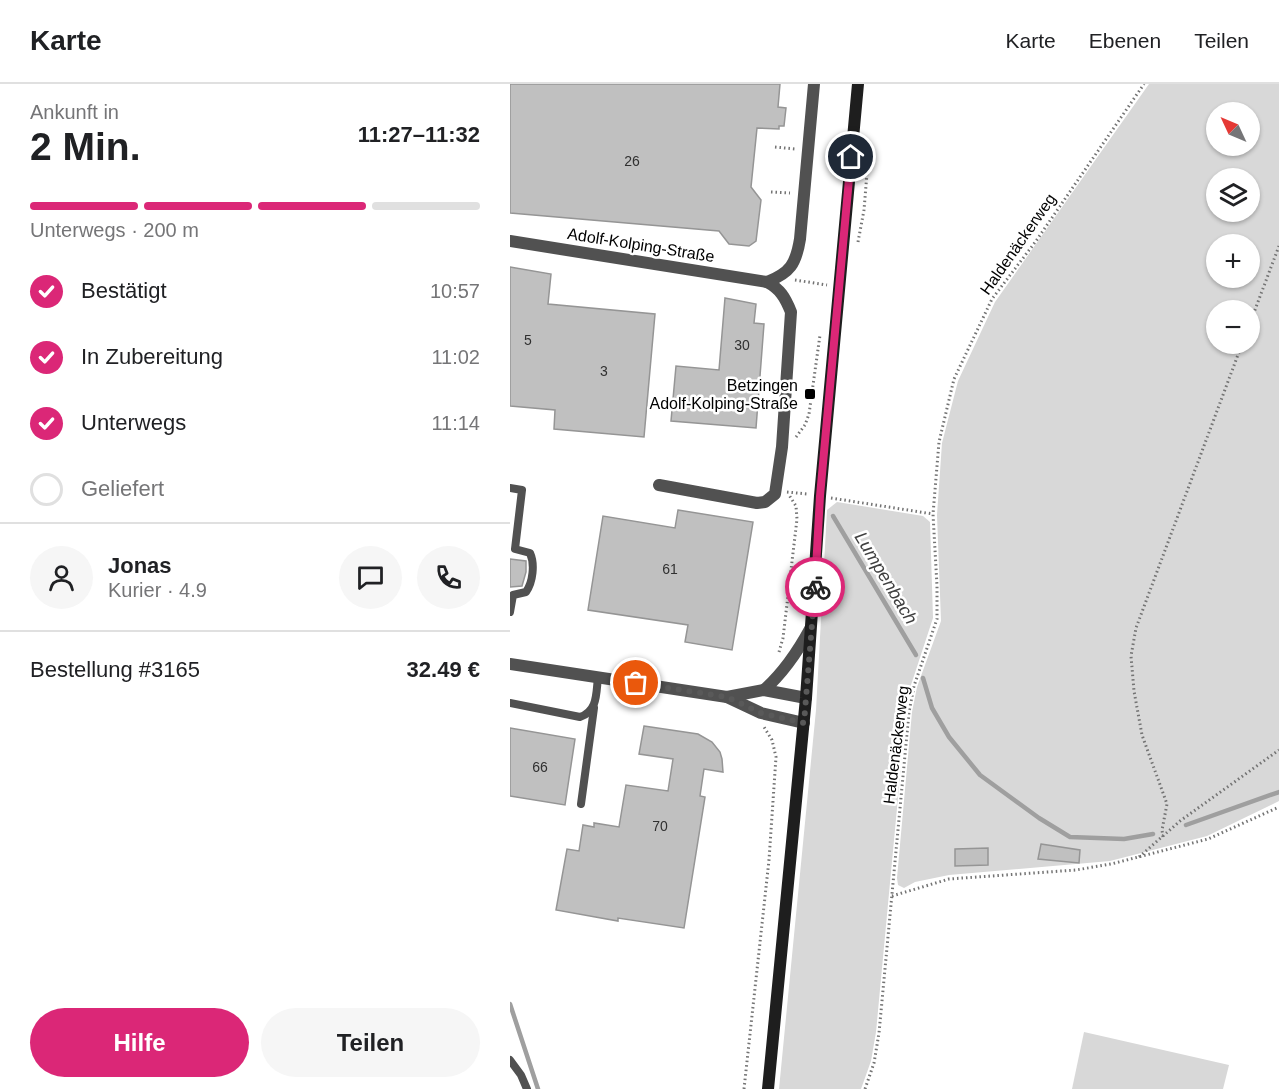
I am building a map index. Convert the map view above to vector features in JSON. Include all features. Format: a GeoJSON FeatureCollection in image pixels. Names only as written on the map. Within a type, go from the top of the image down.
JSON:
{"type":"FeatureCollection","features":[{"type":"Feature","properties":{"kind":"main road"},"geometry":{"type":"LineString","coordinates":[[768,1089],[804,723],[820,496],[858,84]]}},
{"type":"Feature","properties":{"kind":"street"},"geometry":{"type":"LineString","coordinates":[[766,282],[780,277],[791,267],[797,256],[805,195],[814,84]]}},
{"type":"Feature","properties":{"kind":"street","name":"Adolf-Kolping-Straße"},"geometry":{"type":"LineString","coordinates":[[510,241],[766,282]]}},
{"type":"Feature","properties":{"kind":"street"},"geometry":{"type":"LineString","coordinates":[[659,485],[757,502],[770,499],[776,490],[782,447],[791,312],[786,298],[778,288],[766,282]]}},
{"type":"Feature","properties":{"kind":"street"},"geometry":{"type":"LineString","coordinates":[[764,690],[780,676],[810,629]]}},
{"type":"Feature","properties":{"kind":"street"},"geometry":{"type":"LineString","coordinates":[[510,664],[727,697],[761,713],[804,723]]}},
{"type":"Feature","properties":{"kind":"street"},"geometry":{"type":"LineString","coordinates":[[727,697],[764,690],[806,698]]}},
{"type":"Feature","properties":{"kind":"lane"},"geometry":{"type":"LineString","coordinates":[[510,488],[522,490],[515,549],[530,553],[533,560],[530,586],[526,592],[513,595],[510,612]]}},
{"type":"Feature","properties":{"kind":"lane"},"geometry":{"type":"LineString","coordinates":[[581,804],[598,677]]}},
{"type":"Feature","properties":{"kind":"lane"},"geometry":{"type":"LineString","coordinates":[[510,703],[580,717],[589,713],[595,704]]}},
{"type":"Feature","properties":{"kind":"lane"},"geometry":{"type":"LineString","coordinates":[[510,1060],[521,1075],[527,1089]]}},
{"type":"Feature","properties":{"kind":"path","name":"Haldenäckerweg"},"geometry":{"type":"LineString","coordinates":[[865,1089],[877,1048],[909,712],[914,686],[936,619],[937,586],[933,514],[939,442],[954,379],[992,299],[1144,84]]}},
{"type":"Feature","properties":{"kind":"path"},"geometry":{"type":"LineString","coordinates":[[775,147],[808,150]]}},
{"type":"Feature","properties":{"kind":"path"},"geometry":{"type":"LineString","coordinates":[[771,192],[805,195]]}},
{"type":"Feature","properties":{"kind":"path"},"geometry":{"type":"LineString","coordinates":[[1258,300],[1279,246]]}},
{"type":"Feature","properties":{"kind":"path"},"geometry":{"type":"LineString","coordinates":[[780,277],[828,285],[827,293]]}},
{"type":"Feature","properties":{"kind":"path"},"geometry":{"type":"LineString","coordinates":[[782,447],[791,444],[810,414],[822,327]]}},
{"type":"Feature","properties":{"kind":"path"},"geometry":{"type":"LineString","coordinates":[[1163,837],[1162,830],[1167,804],[1142,735],[1134,691],[1131,656],[1136,628],[1238,354]]}},
{"type":"Feature","properties":{"kind":"path"},"geometry":{"type":"LineString","coordinates":[[776,659],[783,638],[797,519],[796,506],[785,492],[933,514]]}},
{"type":"Feature","properties":{"kind":"path"},"geometry":{"type":"LineString","coordinates":[[744,1089],[769,860],[776,757],[772,740],[763,725],[761,713]]}},
{"type":"Feature","properties":{"kind":"path"},"geometry":{"type":"LineString","coordinates":[[1138,858],[1180,821],[1279,750]]}},
{"type":"Feature","properties":{"kind":"path"},"geometry":{"type":"LineString","coordinates":[[891,896],[949,879],[1076,870],[1138,858],[1208,839],[1279,807]]}},
{"type":"Feature","properties":{"kind":"shaded area"},"geometry":{"type":"Polygon","coordinates":[[[1149,84],[1279,84],[1279,801],[1207,836],[1110,861],[949,875],[915,882],[904,888],[898,885],[912,712],[917,687],[941,621],[937,515],[942,443],[958,381],[995,302],[1149,84]]]}},
{"type":"Feature","properties":{"kind":"shaded area"},"geometry":{"type":"Polygon","coordinates":[[[837,502],[923,516],[930,522],[933,618],[911,685],[906,712],[876,1032],[871,1061],[861,1089],[779,1089],[816,710],[827,510],[837,502]]]}},
{"type":"Feature","properties":{"kind":"shaded area"},"geometry":{"type":"Polygon","coordinates":[[[1084,1032],[1229,1065],[1223,1089],[1072,1089],[1084,1032]]]}},
{"type":"Feature","properties":{"kind":"building"},"geometry":{"type":"Polygon","coordinates":[[[510,84],[780,84],[778,107],[786,108],[784,126],[779,126],[779,129],[757,128],[751,187],[761,200],[756,241],[749,246],[729,244],[719,231],[510,213],[510,84]]]}},
{"type":"Feature","properties":{"kind":"building"},"geometry":{"type":"Polygon","coordinates":[[[510,267],[551,274],[548,304],[655,314],[644,437],[554,429],[555,410],[510,406],[510,267]]]}},
{"type":"Feature","properties":{"kind":"building"},"geometry":{"type":"Polygon","coordinates":[[[725,298],[756,304],[754,323],[764,324],[756,428],[671,421],[676,366],[719,370],[725,298]]]}},
{"type":"Feature","properties":{"kind":"building"},"geometry":{"type":"Polygon","coordinates":[[[678,510],[753,522],[732,650],[685,642],[688,625],[588,610],[603,516],[675,528],[678,510]]]}},
{"type":"Feature","properties":{"kind":"building"},"geometry":{"type":"Polygon","coordinates":[[[510,559],[526,561],[522,586],[510,587],[510,559]]]}},
{"type":"Feature","properties":{"kind":"building"},"geometry":{"type":"Polygon","coordinates":[[[644,726],[698,734],[712,742],[720,752],[722,759],[723,772],[704,769],[700,796],[705,797],[684,928],[618,918],[618,921],[556,910],[567,849],[579,851],[583,825],[594,827],[594,823],[619,827],[626,785],[668,791],[673,759],[639,754],[644,726]]]}},
{"type":"Feature","properties":{"kind":"building"},"geometry":{"type":"Polygon","coordinates":[[[510,728],[575,739],[565,805],[510,796],[510,728]]]}},
{"type":"Feature","properties":{"kind":"building"},"geometry":{"type":"Polygon","coordinates":[[[1041,844],[1080,850],[1079,863],[1038,859],[1041,844]]]}},
{"type":"Feature","properties":{"kind":"building"},"geometry":{"type":"Polygon","coordinates":[[[988,848],[988,865],[955,866],[955,849],[988,848]]]}},
{"type":"Feature","properties":{"kind":"waterway","name":"Lumpenbach"},"geometry":{"type":"LineString","coordinates":[[833,516],[916,655]]}},
{"type":"Feature","properties":{"kind":"waterway","name":"Lumpenbach"},"geometry":{"type":"LineString","coordinates":[[923,678],[932,708],[949,737],[980,775],[1039,818],[1070,837],[1124,839],[1153,834]]}},
{"type":"Feature","properties":{"kind":"waterway","name":"Lumpenbach"},"geometry":{"type":"LineString","coordinates":[[1186,825],[1279,792]]}},
{"type":"Feature","properties":{"kind":"waterway"},"geometry":{"type":"LineString","coordinates":[[510,1004],[538,1089]]}},
{"type":"Feature","properties":{"kind":"way so far"},"geometry":{"type":"LineString","coordinates":[[636,683],[727,697],[761,713],[804,723],[815,587]]}},
{"type":"Feature","properties":{"kind":"place","name":"Betzingen Adolf-Kolping-Straße"},"geometry":{"type":"Point","coordinates":[810,394]}},
{"type":"Feature","properties":{"kind":"route"},"geometry":{"type":"LineString","coordinates":[[815,587],[820,496],[851,157]]}}]}
